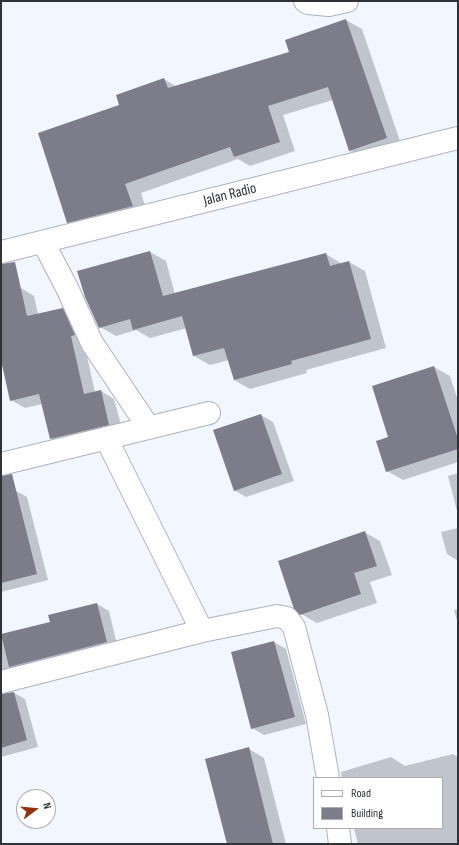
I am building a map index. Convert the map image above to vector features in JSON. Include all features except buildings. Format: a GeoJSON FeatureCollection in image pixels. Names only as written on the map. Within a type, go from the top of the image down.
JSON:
{"type":"FeatureCollection","features":[{"type":"Feature","properties":{"kind":"street"},"geometry":{"type":"LineString","coordinates":[[305,1],[308,3],[329,5],[347,1]]}},
{"type":"Feature","properties":{"kind":"street","name":"Jalan Radio"},"geometry":{"type":"LineString","coordinates":[[1,252],[458,138]]}},
{"type":"Feature","properties":{"kind":"street"},"geometry":{"type":"LineString","coordinates":[[43,242],[67,288],[92,343],[149,428]]}},
{"type":"Feature","properties":{"kind":"street"},"geometry":{"type":"LineString","coordinates":[[1,464],[208,413]]}},
{"type":"Feature","properties":{"kind":"street"},"geometry":{"type":"LineString","coordinates":[[106,438],[202,631]]}},
{"type":"Feature","properties":{"kind":"street"},"geometry":{"type":"LineString","coordinates":[[1,682],[202,631],[277,616],[287,618],[294,627],[317,715],[328,777]]}},
{"type":"Feature","properties":{"kind":"street"},"geometry":{"type":"LineString","coordinates":[[338,829],[340,844]]}}]}
